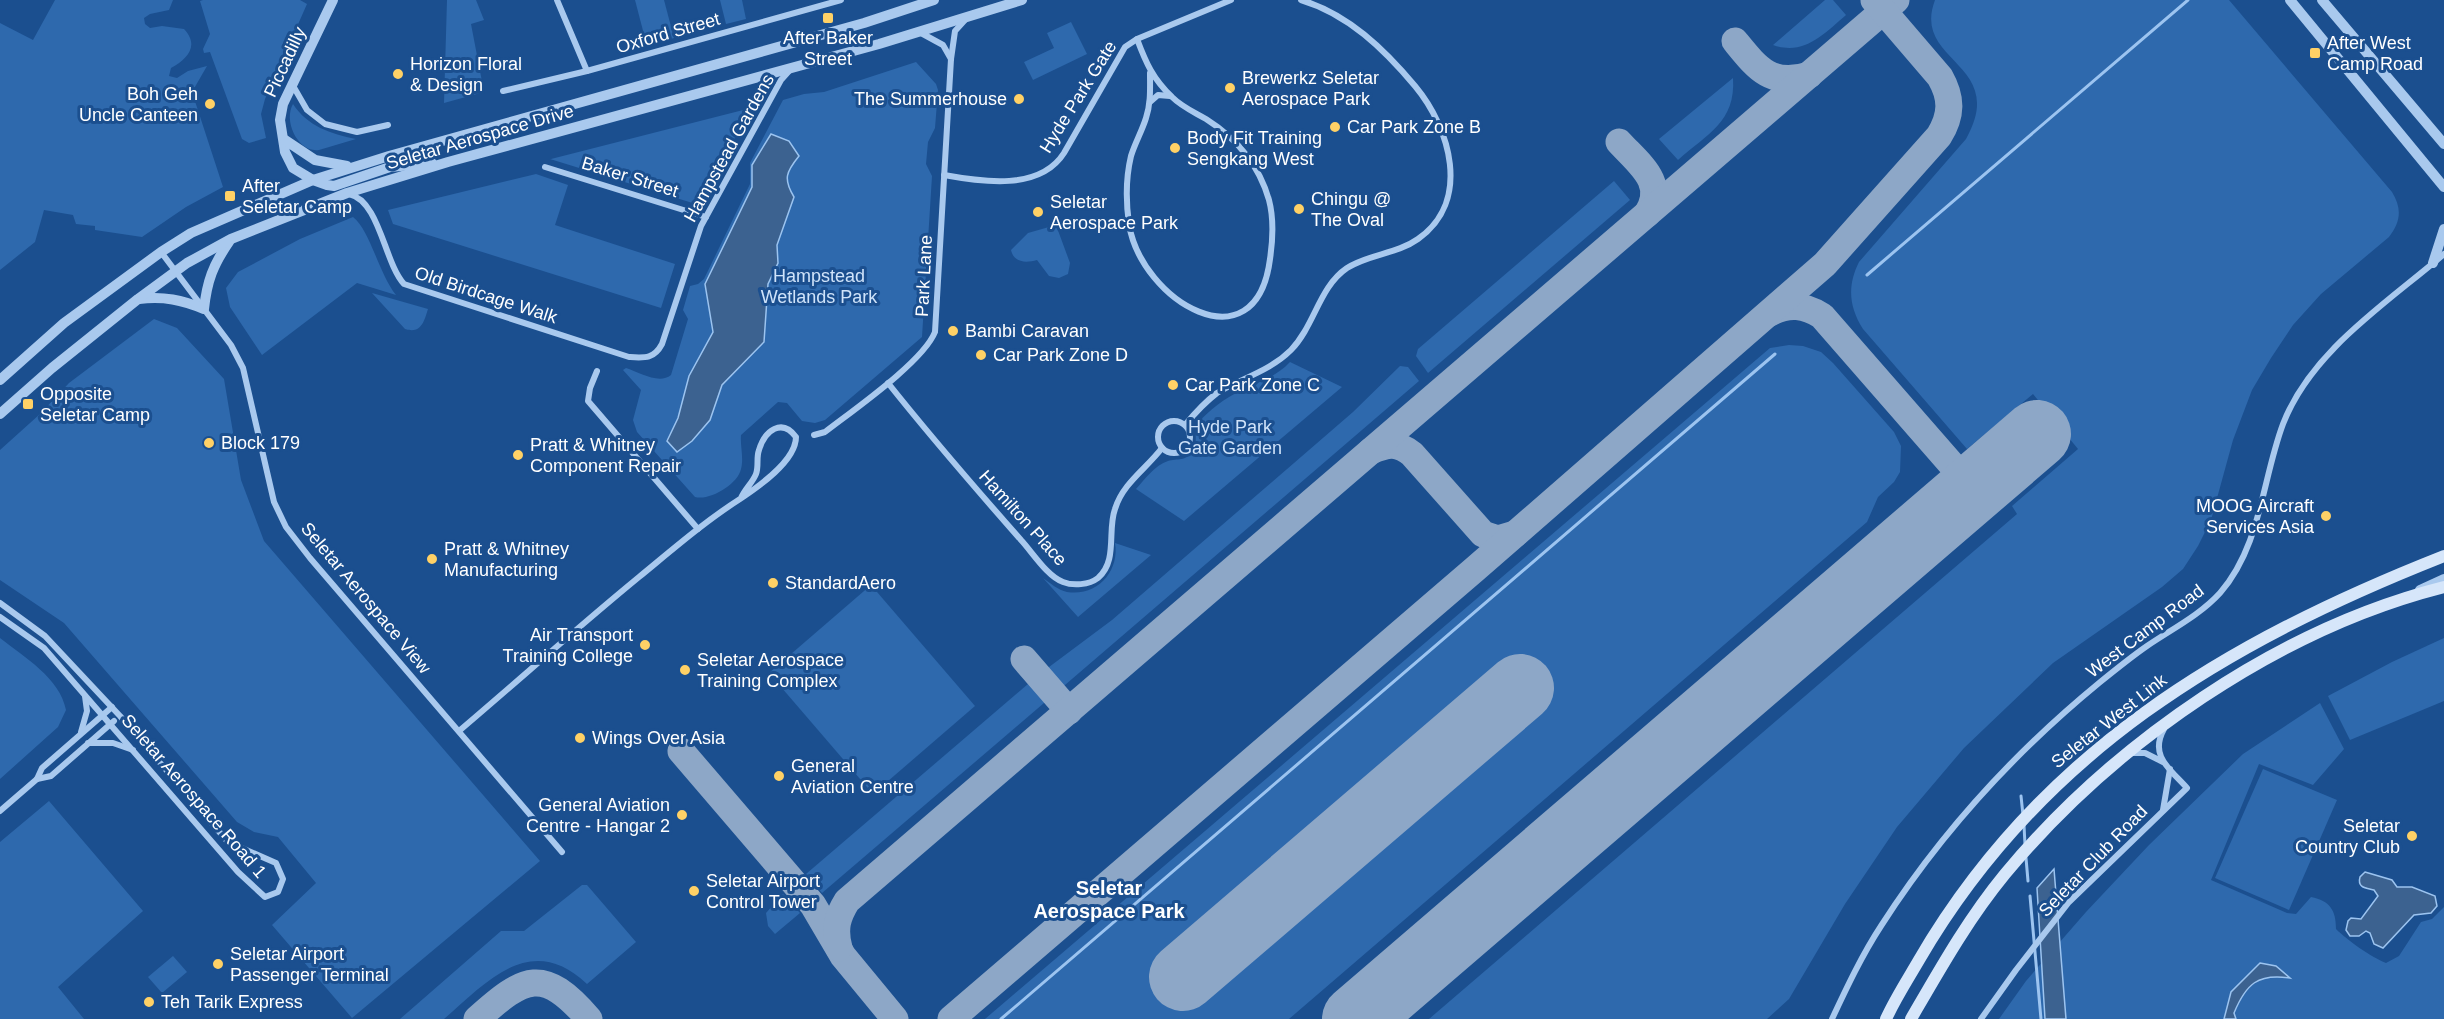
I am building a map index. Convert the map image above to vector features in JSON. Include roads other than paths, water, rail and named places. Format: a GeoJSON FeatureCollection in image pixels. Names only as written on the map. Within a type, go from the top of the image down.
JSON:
{"type":"FeatureCollection","features":[{"type":"Feature","properties":{"kind":"main road","name":"Seletar West Link"},"geometry":{"type":"LineString","coordinates":[[1886,1019],[1938,929],[1969,883],[2013,829],[2049,791],[2108,740],[2158,702],[2234,653],[2379,582],[2444,556]]}},
{"type":"Feature","properties":{"kind":"main road","name":"Seletar West Link"},"geometry":{"type":"LineString","coordinates":[[1911,1019],[1949,952],[2004,875],[2047,827],[2127,753],[2251,667],[2310,637],[2405,597],[2444,587]]}},
{"type":"Feature","properties":{"kind":"street","name":"Piccadilly"},"geometry":{"type":"LineString","coordinates":[[313,180],[292,168],[285,152],[280,113],[333,0]]}},
{"type":"Feature","properties":{"kind":"street"},"geometry":{"type":"LineString","coordinates":[[557,0],[587,71]]}},
{"type":"Feature","properties":{"kind":"street","name":"Oxford Street"},"geometry":{"type":"LineString","coordinates":[[503,92],[841,0]]}},
{"type":"Feature","properties":{"kind":"street","name":"Seletar Aerospace Drive"},"geometry":{"type":"LineString","coordinates":[[0,380],[64,323],[161,252],[191,233],[313,180],[350,167],[852,26],[934,0]]}},
{"type":"Feature","properties":{"kind":"street","name":"Seletar Aerospace Drive"},"geometry":{"type":"LineString","coordinates":[[0,414],[52,368],[138,299],[174,272],[231,239],[347,193],[448,162],[966,19],[1022,0]]}},
{"type":"Feature","properties":{"kind":"street","name":"Hyde Park Gate"},"geometry":{"type":"LineString","coordinates":[[944,175],[997,182],[1038,174],[1051,167],[1065,153],[1125,47],[1137,39],[1231,0]]}},
{"type":"Feature","properties":{"kind":"street"},"geometry":{"type":"LineString","coordinates":[[1185,425],[1217,393],[1253,376],[1284,356],[1302,337],[1322,298],[1337,277],[1347,268],[1366,258],[1418,239],[1441,215],[1448,195],[1452,174],[1450,157],[1442,129],[1427,101],[1376,44],[1331,12],[1301,0]]}},
{"type":"Feature","properties":{"kind":"street"},"geometry":{"type":"LineString","coordinates":[[2290,0],[2444,187]]}},
{"type":"Feature","properties":{"kind":"street"},"geometry":{"type":"LineString","coordinates":[[2322,0],[2444,144]]}},
{"type":"Feature","properties":{"kind":"street","name":"Park Lane"},"geometry":{"type":"LineString","coordinates":[[814,435],[825,432],[888,383],[929,345],[936,326],[951,59],[955,31],[966,19]]}},
{"type":"Feature","properties":{"kind":"street"},"geometry":{"type":"LineString","coordinates":[[919,32],[944,45],[951,59]]}},
{"type":"Feature","properties":{"kind":"street"},"geometry":{"type":"LineString","coordinates":[[1137,39],[1150,73],[1185,109],[1202,117],[1228,135],[1251,161],[1269,201],[1272,227],[1268,273],[1262,293],[1250,305],[1236,313],[1224,316],[1206,315],[1175,300],[1151,274],[1132,238],[1128,211],[1129,171],[1150,102],[1150,73]]}},
{"type":"Feature","properties":{"kind":"street","name":"Hampstead Gardens"},"geometry":{"type":"LineString","coordinates":[[596,346],[630,357],[644,358],[650,357],[659,350],[706,217],[781,80],[792,68]]}},
{"type":"Feature","properties":{"kind":"street"},"geometry":{"type":"LineString","coordinates":[[292,84],[307,110],[325,124],[357,132],[388,125]]}},
{"type":"Feature","properties":{"kind":"street"},"geometry":{"type":"LineString","coordinates":[[1150,102],[1158,95],[1171,97]]}},
{"type":"Feature","properties":{"kind":"street"},"geometry":{"type":"LineString","coordinates":[[285,140],[315,160],[350,167]]}},
{"type":"Feature","properties":{"kind":"street"},"geometry":{"type":"LineString","coordinates":[[313,180],[334,186],[390,167],[448,162]]}},
{"type":"Feature","properties":{"kind":"street","name":"Baker Street"},"geometry":{"type":"LineString","coordinates":[[545,167],[706,217]]}},
{"type":"Feature","properties":{"kind":"street","name":"Old Birdcage Walk"},"geometry":{"type":"LineString","coordinates":[[347,193],[359,198],[374,217],[397,276],[404,284],[596,346]]}},
{"type":"Feature","properties":{"kind":"street"},"geometry":{"type":"LineString","coordinates":[[2433,264],[2444,229]]}},
{"type":"Feature","properties":{"kind":"street"},"geometry":{"type":"LineString","coordinates":[[138,299],[167,297],[183,300],[204,309],[210,278],[231,239]]}},
{"type":"Feature","properties":{"kind":"street","name":"Seletar Aerospace View"},"geometry":{"type":"LineString","coordinates":[[161,252],[231,345],[243,368],[274,502],[286,527],[562,852]]}},
{"type":"Feature","properties":{"kind":"street","name":"West Camp Road"},"geometry":{"type":"LineString","coordinates":[[1832,1019],[1855,971],[1881,926],[1923,865],[1970,806],[2032,743],[2098,684],[2146,646],[2197,614],[2220,593],[2238,567],[2247,548],[2284,423],[2299,393],[2322,362],[2355,330],[2444,254]]}},
{"type":"Feature","properties":{"kind":"street"},"geometry":{"type":"LineString","coordinates":[[2433,264],[2444,258]]}},
{"type":"Feature","properties":{"kind":"street"},"geometry":{"type":"LineString","coordinates":[[597,371],[590,388],[588,401],[698,529]]}},
{"type":"Feature","properties":{"kind":"street","name":"Hamilton Place"},"geometry":{"type":"LineString","coordinates":[[888,383],[974,486],[1052,575],[1061,582],[1084,584],[1096,579],[1102,573],[1109,559],[1111,520],[1117,502],[1126,487],[1162,448]]}},
{"type":"Feature","properties":{"kind":"street"},"geometry":{"type":"LineString","coordinates":[[1174,421],[1185,425],[1190,439],[1185,448],[1171,453],[1162,448],[1157,439],[1163,424],[1174,421]]}},
{"type":"Feature","properties":{"kind":"street"},"geometry":{"type":"LineString","coordinates":[[459,731],[606,604],[698,529],[752,492],[791,456],[796,446],[796,437],[788,428],[782,426],[775,428],[763,441],[759,450],[756,474],[741,498]]}},
{"type":"Feature","properties":{"kind":"street"},"geometry":{"type":"LineString","coordinates":[[2405,597],[2444,579]]}},
{"type":"Feature","properties":{"kind":"street","name":"Seletar Aerospace Road 1"},"geometry":{"type":"LineString","coordinates":[[0,603],[45,636],[120,716],[228,842],[276,863],[283,879],[278,892],[265,897],[258,892],[238,872],[44,648],[0,617]]}},
{"type":"Feature","properties":{"kind":"street"},"geometry":{"type":"LineString","coordinates":[[80,735],[87,711],[84,692]]}},
{"type":"Feature","properties":{"kind":"street"},"geometry":{"type":"LineString","coordinates":[[0,811],[37,779],[42,768],[112,707]]}},
{"type":"Feature","properties":{"kind":"street"},"geometry":{"type":"LineString","coordinates":[[37,779],[51,776],[120,716]]}},
{"type":"Feature","properties":{"kind":"street"},"geometry":{"type":"LineString","coordinates":[[2164,762],[2158,746],[2166,725]]}},
{"type":"Feature","properties":{"kind":"street"},"geometry":{"type":"LineString","coordinates":[[88,743],[112,743],[135,751]]}},
{"type":"Feature","properties":{"kind":"street"},"geometry":{"type":"LineString","coordinates":[[2127,753],[2145,753],[2164,762]]}},
{"type":"Feature","properties":{"kind":"street","name":"Seletar Club Road"},"geometry":{"type":"LineString","coordinates":[[1981,1019],[2069,902],[2187,788],[2164,762]]}},
{"type":"Feature","properties":{"kind":"street","name":"Seletar Club Road"},"geometry":{"type":"LineString","coordinates":[[2163,810],[2170,769]]}},
{"type":"Feature","properties":{"kind":"street"},"geometry":{"type":"LineString","coordinates":[[187,812],[195,805]]}},
{"type":"Feature","properties":{"kind":"waterway"},"geometry":{"type":"LineString","coordinates":[[1867,275],[2188,0]]}},
{"type":"Feature","properties":{"kind":"waterway"},"geometry":{"type":"LineString","coordinates":[[1001,1019],[1775,354]]}},
{"type":"Feature","properties":{"kind":"waterway"},"geometry":{"type":"LineString","coordinates":[[2021,796],[2023,815]]}},
{"type":"Feature","properties":{"kind":"waterway"},"geometry":{"type":"LineString","coordinates":[[2024,825],[2025,845]]}},
{"type":"Feature","properties":{"kind":"waterway"},"geometry":{"type":"LineString","coordinates":[[2026,858],[2028,881]]}},
{"type":"Feature","properties":{"kind":"waterway"},"geometry":{"type":"LineString","coordinates":[[2030,896],[2041,1019]]}},
{"type":"Feature","properties":{"kind":"place","name":"After Baker Street"},"geometry":{"type":"Point","coordinates":[828,18]}},
{"type":"Feature","properties":{"kind":"place","name":"After West Camp Road"},"geometry":{"type":"Point","coordinates":[2315,53]}},
{"type":"Feature","properties":{"kind":"place","name":"Horizon Floral & Design"},"geometry":{"type":"Point","coordinates":[398,74]}},
{"type":"Feature","properties":{"kind":"place","name":"Brewerkz Seletar Aerospace Park"},"geometry":{"type":"Point","coordinates":[1230,88]}},
{"type":"Feature","properties":{"kind":"place","name":"The Summerhouse"},"geometry":{"type":"Point","coordinates":[1019,99]}},
{"type":"Feature","properties":{"kind":"place","name":"Boh Geh Uncle Canteen"},"geometry":{"type":"Point","coordinates":[210,104]}},
{"type":"Feature","properties":{"kind":"place","name":"Car Park Zone B"},"geometry":{"type":"Point","coordinates":[1335,127]}},
{"type":"Feature","properties":{"kind":"place","name":"Body Fit Training Sengkang West"},"geometry":{"type":"Point","coordinates":[1175,148]}},
{"type":"Feature","properties":{"kind":"place","name":"After Seletar Camp"},"geometry":{"type":"Point","coordinates":[230,196]}},
{"type":"Feature","properties":{"kind":"place","name":"Chingu @ The Oval"},"geometry":{"type":"Point","coordinates":[1299,209]}},
{"type":"Feature","properties":{"kind":"place","name":"Seletar Aerospace Park"},"geometry":{"type":"Point","coordinates":[1038,212]}},
{"type":"Feature","properties":{"kind":"place","name":"Bambi Caravan"},"geometry":{"type":"Point","coordinates":[953,331]}},
{"type":"Feature","properties":{"kind":"place","name":"Car Park Zone D"},"geometry":{"type":"Point","coordinates":[981,355]}},
{"type":"Feature","properties":{"kind":"place","name":"Car Park Zone C"},"geometry":{"type":"Point","coordinates":[1173,385]}},
{"type":"Feature","properties":{"kind":"place","name":"Opposite Seletar Camp"},"geometry":{"type":"Point","coordinates":[28,404]}},
{"type":"Feature","properties":{"kind":"place","name":"Block 179"},"geometry":{"type":"Point","coordinates":[209,443]}},
{"type":"Feature","properties":{"kind":"place","name":"Pratt & Whitney Component Repair"},"geometry":{"type":"Point","coordinates":[518,455]}},
{"type":"Feature","properties":{"kind":"place","name":"MOOG Aircraft Services Asia"},"geometry":{"type":"Point","coordinates":[2326,516]}},
{"type":"Feature","properties":{"kind":"place","name":"Pratt & Whitney Manufacturing"},"geometry":{"type":"Point","coordinates":[432,559]}},
{"type":"Feature","properties":{"kind":"place","name":"StandardAero"},"geometry":{"type":"Point","coordinates":[773,583]}},
{"type":"Feature","properties":{"kind":"place","name":"Air Transport Training College"},"geometry":{"type":"Point","coordinates":[645,645]}},
{"type":"Feature","properties":{"kind":"place","name":"Seletar Aerospace Training Complex"},"geometry":{"type":"Point","coordinates":[685,670]}},
{"type":"Feature","properties":{"kind":"place","name":"Wings Over Asia"},"geometry":{"type":"Point","coordinates":[580,738]}},
{"type":"Feature","properties":{"kind":"place","name":"General Aviation Centre"},"geometry":{"type":"Point","coordinates":[779,776]}},
{"type":"Feature","properties":{"kind":"place","name":"General Aviation Centre - Hangar 2"},"geometry":{"type":"Point","coordinates":[682,815]}},
{"type":"Feature","properties":{"kind":"place","name":"Seletar Country Club"},"geometry":{"type":"Point","coordinates":[2412,836]}},
{"type":"Feature","properties":{"kind":"place","name":"Seletar Airport Control Tower"},"geometry":{"type":"Point","coordinates":[694,891]}},
{"type":"Feature","properties":{"kind":"place","name":"Seletar Airport Passenger Terminal"},"geometry":{"type":"Point","coordinates":[218,964]}},
{"type":"Feature","properties":{"kind":"place","name":"Teh Tarik Express"},"geometry":{"type":"Point","coordinates":[149,1002]}},
{"type":"Feature","properties":{"kind":"district","name":"Seletar Aerospace Park"},"geometry":{"type":"Point","coordinates":[1109,900]}},
{"type":"Feature","properties":{"kind":"park label","name":"Hampstead Wetlands Park"},"geometry":{"type":"Point","coordinates":[819,286]}},
{"type":"Feature","properties":{"kind":"park label","name":"Hyde Park Gate Garden"},"geometry":{"type":"Point","coordinates":[1230,437]}}]}
